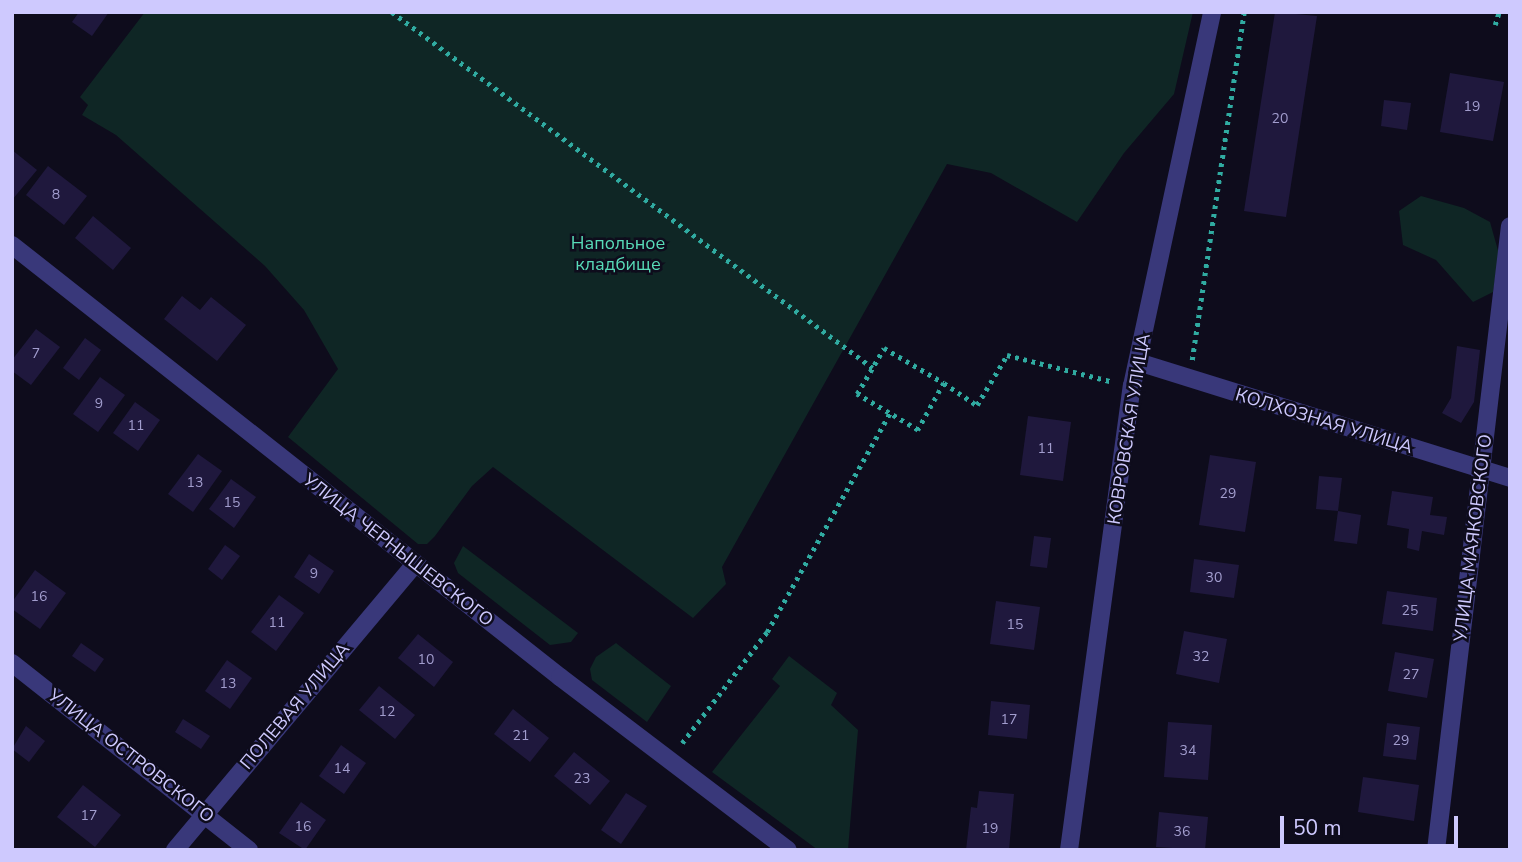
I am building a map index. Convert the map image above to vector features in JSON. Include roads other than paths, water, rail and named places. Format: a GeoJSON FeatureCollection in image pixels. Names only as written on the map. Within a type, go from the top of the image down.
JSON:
{"type":"FeatureCollection","features":[{"type":"Feature","properties":{"kind":"street","name":"КОВРОВСКАЯ УЛИЦА"},"geometry":{"type":"LineString","coordinates":[[1069,850],[1132,386],[1212,12]]}},
{"type":"Feature","properties":{"kind":"street","name":"УЛИЦА МАЯКОВСКОГО"},"geometry":{"type":"LineString","coordinates":[[1436,850],[1510,226]]}},
{"type":"Feature","properties":{"kind":"street","name":"УЛИЦА ЧЕРНЫШЕВСКОГО"},"geometry":{"type":"LineString","coordinates":[[12,245],[415,564],[788,850]]}},
{"type":"Feature","properties":{"kind":"street","name":"КОЛХОЗНАЯ УЛИЦА"},"geometry":{"type":"LineString","coordinates":[[1138,362],[1510,478]]}},
{"type":"Feature","properties":{"kind":"street","name":"ПОЛЕВАЯ УЛИЦА"},"geometry":{"type":"LineString","coordinates":[[175,850],[415,564]]}},
{"type":"Feature","properties":{"kind":"street","name":"УЛИЦА ОСТРОВСКОГО"},"geometry":{"type":"LineString","coordinates":[[12,663],[249,850]]}},
{"type":"Feature","properties":{"kind":"park label","name":"Напольное кладбище"},"geometry":{"type":"Point","coordinates":[618,254]}}]}
